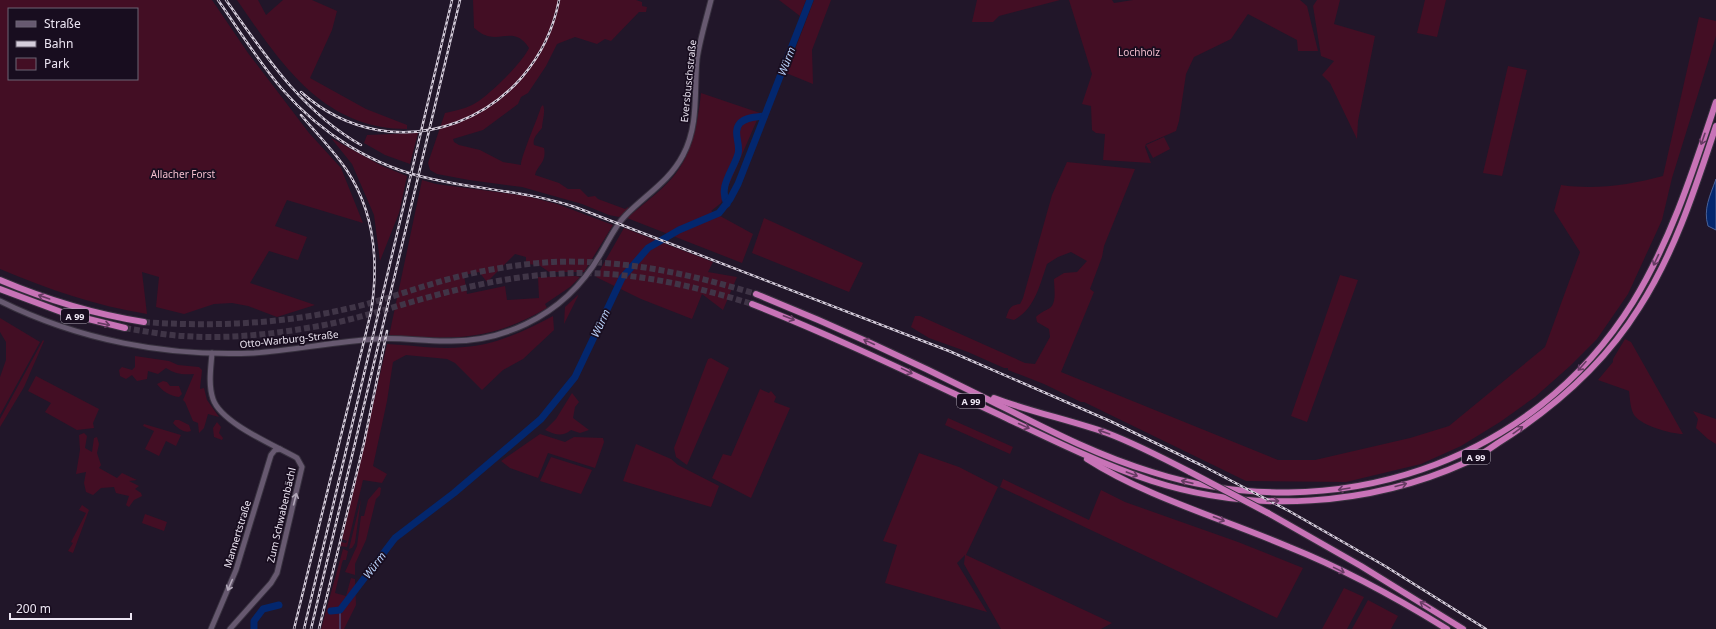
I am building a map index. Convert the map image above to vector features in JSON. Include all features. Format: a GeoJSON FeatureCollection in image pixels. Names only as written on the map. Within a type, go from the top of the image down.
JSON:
{"type":"FeatureCollection","features":[{"type":"Feature","properties":{"kind":"highway","name":"A 99"},"geometry":{"type":"LineString","coordinates":[[756,294],[858,336],[1110,457],[1151,472],[1185,482],[1227,490],[1264,493],[1308,493],[1344,489],[1386,480],[1428,468],[1465,452],[1505,430],[1549,397],[1577,372],[1603,343],[1631,305],[1645,282],[1673,224],[1716,102]]}},
{"type":"Feature","properties":{"kind":"highway","name":"A 99"},"geometry":{"type":"LineString","coordinates":[[752,304],[860,348],[1070,448],[1128,473],[1183,490],[1229,498],[1266,501],[1310,501],[1347,497],[1432,476],[1471,460],[1511,435],[1549,408],[1585,377],[1610,348],[1633,317],[1658,277],[1681,227],[1716,126]]}},
{"type":"Feature","properties":{"kind":"highway","name":"A 99"},"geometry":{"type":"LineString","coordinates":[[0,280],[64,304],[144,322]]}},
{"type":"Feature","properties":{"kind":"highway","name":"A 99"},"geometry":{"type":"LineString","coordinates":[[0,289],[64,313],[126,328]]}},
{"type":"Feature","properties":{"kind":"highway","name":"A 99"},"geometry":{"type":"LineString","coordinates":[[980,395],[1107,433],[1148,450],[1268,513],[1361,566],[1463,629]]}},
{"type":"Feature","properties":{"kind":"highway","name":"A 99"},"geometry":{"type":"LineString","coordinates":[[1070,448],[1100,467],[1127,480],[1183,505],[1290,547],[1341,570],[1447,629]]}},
{"type":"Feature","properties":{"kind":"main road","name":"Eversbuschstraße"},"geometry":{"type":"LineString","coordinates":[[555,306],[573,292],[587,276],[625,216],[667,179],[675,169],[690,138],[696,103],[698,56],[710,0]]}},
{"type":"Feature","properties":{"kind":"main road","name":"Otto-Warburg-Straße"},"geometry":{"type":"LineString","coordinates":[[0,301],[45,322],[76,332],[131,344],[212,353],[274,351],[376,339],[444,342],[479,339],[526,324],[555,306]]}},
{"type":"Feature","properties":{"kind":"main road","name":"Zum Schwabenbächl"},"geometry":{"type":"LineString","coordinates":[[212,353],[211,388],[216,407],[229,420],[299,460],[302,470],[277,573],[271,583],[230,629]]}},
{"type":"Feature","properties":{"kind":"main road","name":"Zum Schwabenbächl"},"geometry":{"type":"LineString","coordinates":[[258,436],[268,446],[270,455]]}},
{"type":"Feature","properties":{"kind":"main road"},"geometry":{"type":"LineString","coordinates":[[270,455],[275,450],[281,450]]}},
{"type":"Feature","properties":{"kind":"main road","name":"Mannertstraße"},"geometry":{"type":"LineString","coordinates":[[211,629],[236,570],[270,455]]}},
{"type":"Feature","properties":{"kind":"green space","name":"Allacher Forst"},"geometry":{"type":"Polygon","coordinates":[[[0,0],[212,0],[248,53],[309,133],[341,168],[363,223],[287,200],[275,226],[307,237],[298,260],[269,251],[250,283],[315,305],[277,317],[248,306],[232,303],[214,304],[184,314],[156,307],[159,277],[142,272],[147,314],[91,302],[0,269],[0,0]]]}},
{"type":"Feature","properties":{"kind":"green space"},"geometry":{"type":"Polygon","coordinates":[[[237,0],[258,0],[266,15],[283,0],[312,0],[337,11],[332,30],[310,78],[366,109],[407,125],[407,129],[377,126],[351,118],[327,105],[306,88],[287,68],[237,0]]]}},
{"type":"Feature","properties":{"kind":"green space"},"geometry":{"type":"Polygon","coordinates":[[[473,0],[636,0],[642,2],[642,6],[647,7],[646,12],[639,12],[611,41],[605,39],[597,44],[575,37],[557,44],[546,66],[528,93],[521,97],[518,104],[483,130],[453,139],[454,142],[459,145],[480,150],[503,162],[521,165],[526,147],[543,105],[544,114],[542,128],[534,140],[534,145],[544,148],[545,153],[535,175],[559,183],[568,189],[580,189],[588,197],[595,196],[598,199],[625,209],[628,207],[629,209],[619,217],[609,215],[582,204],[522,187],[469,180],[437,174],[430,170],[428,163],[445,113],[469,106],[486,96],[520,62],[529,48],[524,41],[513,36],[491,37],[482,34],[474,28],[473,0]]]}},
{"type":"Feature","properties":{"kind":"green space"},"geometry":{"type":"Polygon","coordinates":[[[779,0],[806,0],[800,16],[779,0]]]}},
{"type":"Feature","properties":{"kind":"green space"},"geometry":{"type":"Polygon","coordinates":[[[814,0],[831,0],[812,50],[813,84],[786,73],[814,0]]]}},
{"type":"Feature","properties":{"kind":"green space"},"geometry":{"type":"Polygon","coordinates":[[[977,0],[1060,0],[999,16],[993,22],[972,22],[977,0]]]}},
{"type":"Feature","properties":{"kind":"green space","name":"Lochholz"},"geometry":{"type":"Polygon","coordinates":[[[1069,0],[1112,0],[1114,3],[1133,0],[1300,0],[1307,6],[1318,51],[1298,51],[1297,40],[1248,14],[1231,39],[1194,57],[1186,74],[1179,121],[1176,131],[1146,144],[1145,147],[1151,163],[1103,160],[1105,134],[1096,133],[1092,130],[1091,106],[1082,104],[1092,74],[1069,0]]]}},
{"type":"Feature","properties":{"kind":"green space"},"geometry":{"type":"Polygon","coordinates":[[[1317,0],[1340,0],[1334,24],[1375,36],[1358,121],[1357,139],[1330,83],[1322,75],[1334,61],[1321,56],[1313,6],[1317,0]]]}},
{"type":"Feature","properties":{"kind":"green space"},"geometry":{"type":"Polygon","coordinates":[[[1425,0],[1446,0],[1437,37],[1417,33],[1425,0]]]}},
{"type":"Feature","properties":{"kind":"green space"},"geometry":{"type":"Polygon","coordinates":[[[1699,17],[1716,21],[1716,36],[1672,178],[1662,220],[1628,294],[1597,339],[1570,366],[1535,397],[1500,422],[1461,446],[1421,464],[1346,482],[1246,481],[1084,402],[1008,370],[1008,368],[1004,368],[968,352],[929,338],[911,327],[915,316],[920,316],[1025,363],[1035,364],[1050,337],[1049,329],[1037,322],[1036,317],[1050,308],[1054,302],[1054,279],[1064,273],[1077,272],[1087,261],[1071,252],[1058,257],[1047,264],[1032,303],[1014,320],[1006,318],[1010,308],[1014,305],[1020,304],[1023,298],[1052,195],[1067,162],[1135,169],[1104,246],[1102,257],[1090,289],[1094,292],[1061,372],[1278,460],[1315,460],[1410,438],[1449,426],[1545,347],[1580,252],[1554,211],[1561,185],[1587,187],[1612,186],[1663,176],[1699,17]]]}},
{"type":"Feature","properties":{"kind":"green space"},"geometry":{"type":"Polygon","coordinates":[[[1508,66],[1527,70],[1502,176],[1483,173],[1508,66]]]}},
{"type":"Feature","properties":{"kind":"green space"},"geometry":{"type":"Polygon","coordinates":[[[701,93],[760,113],[721,203],[711,211],[753,234],[742,263],[627,218],[662,188],[680,168],[693,137],[701,93]]]}},
{"type":"Feature","properties":{"kind":"green space"},"geometry":{"type":"Polygon","coordinates":[[[418,133],[410,164],[385,155],[364,143],[367,135],[418,133]]]}},
{"type":"Feature","properties":{"kind":"green space"},"geometry":{"type":"Polygon","coordinates":[[[1164,137],[1170,149],[1153,158],[1146,145],[1164,137]]]}},
{"type":"Feature","properties":{"kind":"green space"},"geometry":{"type":"Polygon","coordinates":[[[331,138],[382,166],[407,176],[399,213],[380,261],[374,215],[352,164],[331,138]]]}},
{"type":"Feature","properties":{"kind":"green space"},"geometry":{"type":"Polygon","coordinates":[[[422,180],[436,184],[526,196],[557,204],[613,225],[584,272],[549,272],[539,265],[526,264],[526,257],[515,254],[487,282],[479,272],[464,275],[467,294],[505,286],[507,300],[539,298],[538,277],[580,277],[570,287],[545,304],[547,308],[526,319],[488,333],[470,336],[433,338],[389,336],[422,180]]]}},
{"type":"Feature","properties":{"kind":"green space"},"geometry":{"type":"Polygon","coordinates":[[[764,218],[863,263],[849,292],[752,253],[764,218]]]}},
{"type":"Feature","properties":{"kind":"green space"},"geometry":{"type":"Polygon","coordinates":[[[624,228],[713,262],[708,272],[737,277],[723,310],[702,294],[692,319],[641,299],[596,277],[624,228]]]}},
{"type":"Feature","properties":{"kind":"green space"},"geometry":{"type":"Polygon","coordinates":[[[1340,275],[1358,280],[1307,422],[1291,416],[1340,275]]]}},
{"type":"Feature","properties":{"kind":"green space"},"geometry":{"type":"Polygon","coordinates":[[[578,296],[564,324],[565,307],[578,296]]]}},
{"type":"Feature","properties":{"kind":"green space"},"geometry":{"type":"Polygon","coordinates":[[[553,316],[554,330],[523,359],[503,370],[482,390],[455,363],[447,359],[406,355],[393,362],[387,401],[373,466],[387,474],[382,483],[363,480],[347,547],[340,546],[341,542],[346,543],[347,541],[342,539],[387,344],[445,348],[476,346],[510,336],[553,316]]]}},
{"type":"Feature","properties":{"kind":"green space"},"geometry":{"type":"Polygon","coordinates":[[[0,318],[40,342],[0,415],[0,377],[6,360],[6,342],[0,332],[0,318]]]}},
{"type":"Feature","properties":{"kind":"green space"},"geometry":{"type":"Polygon","coordinates":[[[1625,339],[1631,342],[1683,434],[1663,431],[1641,421],[1633,413],[1629,391],[1598,380],[1613,362],[1613,359],[1625,339]]]}},
{"type":"Feature","properties":{"kind":"green space"},"geometry":{"type":"Polygon","coordinates":[[[43,340],[44,341],[24,387],[0,427],[0,419],[43,340]]]}},
{"type":"Feature","properties":{"kind":"green space"},"geometry":{"type":"Polygon","coordinates":[[[135,356],[169,361],[178,365],[199,367],[202,370],[200,389],[204,388],[207,400],[219,417],[208,414],[204,428],[199,433],[198,423],[193,421],[183,400],[194,374],[179,374],[166,368],[158,374],[148,371],[147,379],[137,381],[132,375],[126,379],[120,376],[119,370],[122,367],[132,370],[135,367],[135,356]]]}},
{"type":"Feature","properties":{"kind":"green space"},"geometry":{"type":"Polygon","coordinates":[[[711,358],[729,368],[687,465],[676,457],[674,448],[708,359],[711,358]]]}},
{"type":"Feature","properties":{"kind":"green space"},"geometry":{"type":"Polygon","coordinates":[[[36,376],[99,409],[93,423],[94,428],[77,430],[45,412],[51,403],[28,391],[36,376]]]}},
{"type":"Feature","properties":{"kind":"green space"},"geometry":{"type":"Polygon","coordinates":[[[163,381],[167,382],[170,386],[179,386],[182,394],[179,397],[164,391],[157,384],[163,381]]]}},
{"type":"Feature","properties":{"kind":"green space"},"geometry":{"type":"Polygon","coordinates":[[[760,389],[769,393],[771,391],[776,397],[774,402],[790,408],[751,498],[712,478],[723,454],[731,456],[760,389]]]}},
{"type":"Feature","properties":{"kind":"green space"},"geometry":{"type":"Polygon","coordinates":[[[572,393],[579,402],[575,407],[573,418],[589,430],[580,433],[571,430],[561,435],[545,430],[556,419],[572,393]]]}},
{"type":"Feature","properties":{"kind":"green space"},"geometry":{"type":"Polygon","coordinates":[[[1693,411],[1716,419],[1716,444],[1696,428],[1698,419],[1693,411]]]}},
{"type":"Feature","properties":{"kind":"green space"},"geometry":{"type":"Polygon","coordinates":[[[948,418],[1013,447],[1010,454],[945,425],[948,418]]]}},
{"type":"Feature","properties":{"kind":"green space"},"geometry":{"type":"Polygon","coordinates":[[[175,420],[179,420],[189,425],[191,431],[186,432],[179,429],[173,423],[175,420]]]}},
{"type":"Feature","properties":{"kind":"green space"},"geometry":{"type":"Polygon","coordinates":[[[217,422],[221,427],[219,433],[223,438],[222,440],[214,437],[213,428],[217,422]]]}},
{"type":"Feature","properties":{"kind":"green space"},"geometry":{"type":"Polygon","coordinates":[[[144,424],[181,435],[176,446],[166,441],[159,456],[145,449],[154,431],[143,426],[144,424]]]}},
{"type":"Feature","properties":{"kind":"green space"},"geometry":{"type":"Polygon","coordinates":[[[84,433],[87,436],[85,448],[92,452],[94,438],[97,437],[99,444],[97,453],[101,465],[99,468],[117,478],[122,473],[137,480],[129,481],[139,486],[135,489],[141,493],[142,496],[134,500],[129,507],[126,505],[129,496],[116,493],[114,487],[101,488],[93,495],[86,492],[84,483],[86,472],[76,474],[80,450],[79,435],[84,433]]]}},
{"type":"Feature","properties":{"kind":"green space"},"geometry":{"type":"Polygon","coordinates":[[[540,434],[565,442],[574,437],[603,438],[604,442],[595,468],[548,453],[538,478],[510,468],[501,461],[540,434]]]}},
{"type":"Feature","properties":{"kind":"green space"},"geometry":{"type":"Polygon","coordinates":[[[636,444],[671,459],[678,465],[719,486],[711,507],[623,481],[636,444]]]}},
{"type":"Feature","properties":{"kind":"green space"},"geometry":{"type":"Polygon","coordinates":[[[919,453],[959,467],[998,487],[966,555],[1112,623],[1101,629],[1001,629],[964,564],[965,555],[957,563],[987,612],[885,583],[897,545],[883,541],[919,453]]]}},
{"type":"Feature","properties":{"kind":"green space"},"geometry":{"type":"Polygon","coordinates":[[[551,457],[592,470],[581,494],[540,481],[551,457]]]}},
{"type":"Feature","properties":{"kind":"green space"},"geometry":{"type":"Polygon","coordinates":[[[1003,479],[1089,520],[1101,490],[1125,502],[1238,542],[1303,568],[1277,618],[1000,487],[1003,479]]]}},
{"type":"Feature","properties":{"kind":"green space"},"geometry":{"type":"Polygon","coordinates":[[[379,487],[381,488],[380,495],[376,499],[366,540],[355,564],[355,575],[345,572],[357,546],[361,516],[364,516],[368,500],[379,487]]]}},
{"type":"Feature","properties":{"kind":"green space"},"geometry":{"type":"Polygon","coordinates":[[[361,499],[355,543],[352,548],[349,549],[361,499]]]}},
{"type":"Feature","properties":{"kind":"green space"},"geometry":{"type":"Polygon","coordinates":[[[82,505],[89,510],[73,553],[68,551],[86,513],[79,510],[82,505]]]}},
{"type":"Feature","properties":{"kind":"green space"},"geometry":{"type":"Polygon","coordinates":[[[145,514],[167,522],[164,531],[142,523],[145,514]]]}},
{"type":"Feature","properties":{"kind":"green space"},"geometry":{"type":"Polygon","coordinates":[[[343,549],[348,551],[346,560],[343,560],[342,563],[335,593],[346,596],[351,578],[355,579],[356,605],[344,629],[321,629],[343,549]]]}},
{"type":"Feature","properties":{"kind":"green space"},"geometry":{"type":"Polygon","coordinates":[[[1344,588],[1364,597],[1347,629],[1322,629],[1344,588]]]}},
{"type":"Feature","properties":{"kind":"green space"},"geometry":{"type":"Polygon","coordinates":[[[1368,600],[1398,616],[1391,629],[1352,629],[1368,600]]]}},
{"type":"Feature","properties":{"kind":"water"},"geometry":{"type":"Polygon","coordinates":[[[1716,179],[1716,230],[1708,226],[1706,214],[1708,202],[1716,179]]]}},
{"type":"Feature","properties":{"kind":"waterway","name":"Würm"},"geometry":{"type":"LineString","coordinates":[[331,611],[340,610],[395,538],[454,493],[541,419],[575,377],[622,278],[648,248],[679,230],[719,213],[730,199],[738,184],[810,0]]}},
{"type":"Feature","properties":{"kind":"waterway"},"geometry":{"type":"LineString","coordinates":[[727,204],[724,191],[727,179],[739,150],[737,134],[738,127],[740,123],[745,120],[764,116]]}},
{"type":"Feature","properties":{"kind":"waterway","name":"Würm"},"geometry":{"type":"LineString","coordinates":[[254,629],[254,621],[263,609],[279,605]]}},
{"type":"Feature","properties":{"kind":"waterway"},"geometry":{"type":"LineString","coordinates":[[340,610],[340,629]]}},
{"type":"Feature","properties":{"kind":"tunnel"},"geometry":{"type":"LineString","coordinates":[[144,322],[220,324],[297,318],[358,306],[469,274],[497,268],[553,262],[605,263],[656,269],[706,280],[756,294]]}},
{"type":"Feature","properties":{"kind":"tunnel"},"geometry":{"type":"LineString","coordinates":[[125,328],[169,335],[198,337],[230,337],[277,333],[342,321],[444,293],[485,284],[527,277],[579,273],[630,276],[679,284],[752,304]]}},
{"type":"Feature","properties":{"kind":"railway"},"geometry":{"type":"LineString","coordinates":[[218,0],[265,68],[297,105],[331,134],[369,157],[411,174],[450,183],[539,197],[575,207],[949,351],[1110,421],[1203,466],[1289,511],[1385,566],[1486,629]]}},
{"type":"Feature","properties":{"kind":"railway"},"geometry":{"type":"LineString","coordinates":[[226,0],[270,61],[302,99],[320,116],[361,145]]}},
{"type":"Feature","properties":{"kind":"railway"},"geometry":{"type":"LineString","coordinates":[[304,629],[452,0]]}},
{"type":"Feature","properties":{"kind":"railway"},"geometry":{"type":"LineString","coordinates":[[311,629],[460,0]]}},
{"type":"Feature","properties":{"kind":"railway"},"geometry":{"type":"LineString","coordinates":[[301,92],[338,117],[378,130],[418,131],[457,122],[492,104],[522,77],[545,42],[559,0]]}},
{"type":"Feature","properties":{"kind":"railway"},"geometry":{"type":"LineString","coordinates":[[294,629],[371,312],[375,275],[369,220],[356,185],[341,162],[301,115]]}},
{"type":"Feature","properties":{"kind":"railway"},"geometry":{"type":"LineString","coordinates":[[319,629],[364,443],[387,331]]}}]}
